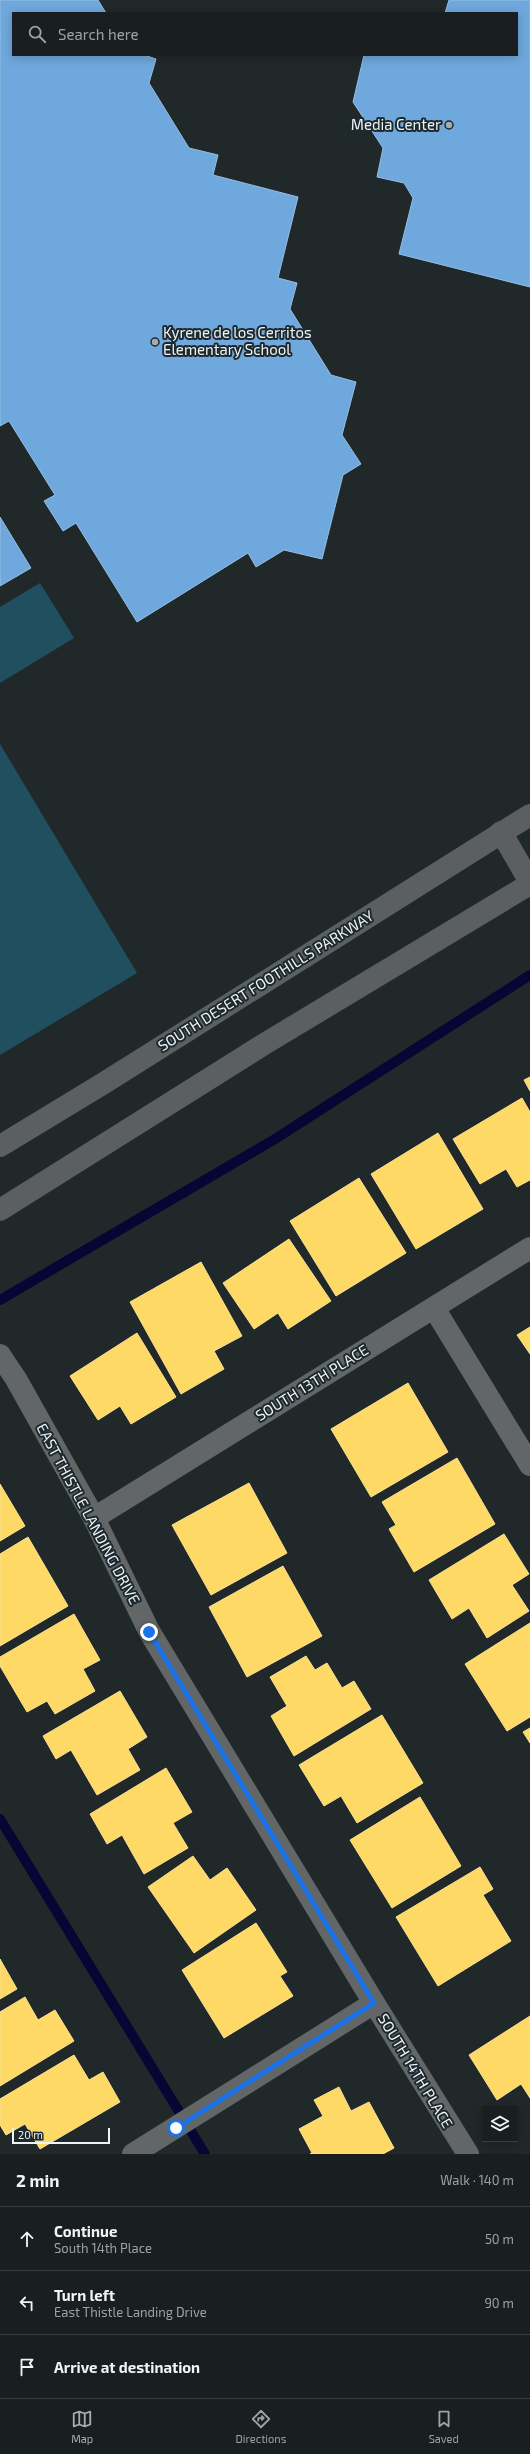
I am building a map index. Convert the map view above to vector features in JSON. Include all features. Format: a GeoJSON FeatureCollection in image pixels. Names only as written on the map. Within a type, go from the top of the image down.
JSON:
{"type":"FeatureCollection","features":[{"type":"Feature","properties":{"kind":"street","name":"SOUTH DESERT FOOTHILLS PARKWAY"},"geometry":{"type":"LineString","coordinates":[[0,1146],[111,1079],[530,815]]}},
{"type":"Feature","properties":{"kind":"street"},"geometry":{"type":"LineString","coordinates":[[0,1210],[266,1043],[530,883],[501,832]]}},
{"type":"Feature","properties":{"kind":"street","name":"SOUTH 13TH PLACE"},"geometry":{"type":"LineString","coordinates":[[94,1518],[530,1248]]}},
{"type":"Feature","properties":{"kind":"street"},"geometry":{"type":"LineString","coordinates":[[434,1308],[530,1464]]}},
{"type":"Feature","properties":{"kind":"street","name":"EAST THISTLE LANDING DRIVE"},"geometry":{"type":"LineString","coordinates":[[0,1354],[16,1378],[94,1518],[149,1632],[374,2003]]}},
{"type":"Feature","properties":{"kind":"street","name":"SOUTH 14TH PLACE"},"geometry":{"type":"LineString","coordinates":[[133,2154],[374,2003],[468,2154]]}},
{"type":"Feature","properties":{"kind":"shaded area"},"geometry":{"type":"Polygon","coordinates":[[[40,583],[74,638],[0,683],[0,607],[40,583]]]}},
{"type":"Feature","properties":{"kind":"shaded area"},"geometry":{"type":"Polygon","coordinates":[[[0,744],[137,973],[0,1055],[0,744]]]}},
{"type":"Feature","properties":{"kind":"building: Homes"},"geometry":{"type":"Polygon","coordinates":[[[530,1077],[530,1091],[524,1080],[530,1077]]]}},
{"type":"Feature","properties":{"kind":"building: Homes"},"geometry":{"type":"Polygon","coordinates":[[[522,1098],[530,1112],[530,1180],[517,1187],[506,1169],[480,1184],[453,1139],[522,1098]]]}},
{"type":"Feature","properties":{"kind":"building: Homes"},"geometry":{"type":"Polygon","coordinates":[[[438,1133],[483,1209],[416,1249],[371,1174],[438,1133]]]}},
{"type":"Feature","properties":{"kind":"building: Homes"},"geometry":{"type":"Polygon","coordinates":[[[359,1178],[406,1253],[336,1296],[290,1221],[359,1178]]]}},
{"type":"Feature","properties":{"kind":"building: Homes"},"geometry":{"type":"Polygon","coordinates":[[[289,1239],[331,1301],[288,1329],[278,1313],[254,1329],[223,1283],[289,1239]]]}},
{"type":"Feature","properties":{"kind":"building: Homes"},"geometry":{"type":"Polygon","coordinates":[[[201,1262],[242,1336],[214,1351],[224,1369],[181,1394],[130,1302],[201,1262]]]}},
{"type":"Feature","properties":{"kind":"building: Homes"},"geometry":{"type":"Polygon","coordinates":[[[530,1327],[530,1354],[517,1335],[530,1327]]]}},
{"type":"Feature","properties":{"kind":"building: Homes"},"geometry":{"type":"Polygon","coordinates":[[[137,1333],[176,1397],[131,1424],[120,1406],[98,1420],[70,1376],[137,1333]]]}},
{"type":"Feature","properties":{"kind":"building: Homes"},"geometry":{"type":"Polygon","coordinates":[[[408,1383],[448,1452],[371,1497],[331,1429],[408,1383]]]}},
{"type":"Feature","properties":{"kind":"building: Homes"},"geometry":{"type":"Polygon","coordinates":[[[457,1458],[495,1524],[414,1572],[389,1529],[396,1525],[382,1502],[457,1458]]]}},
{"type":"Feature","properties":{"kind":"building: Homes"},"geometry":{"type":"Polygon","coordinates":[[[249,1483],[287,1553],[211,1595],[172,1525],[249,1483]]]}},
{"type":"Feature","properties":{"kind":"building: Homes"},"geometry":{"type":"Polygon","coordinates":[[[0,1484],[25,1526],[0,1541],[0,1484]]]}},
{"type":"Feature","properties":{"kind":"building: Homes"},"geometry":{"type":"Polygon","coordinates":[[[504,1534],[529,1574],[512,1585],[529,1611],[487,1638],[469,1608],[452,1619],[429,1580],[504,1534]]]}},
{"type":"Feature","properties":{"kind":"building: Homes"},"geometry":{"type":"Polygon","coordinates":[[[28,1537],[68,1606],[0,1646],[0,1554],[28,1537]]]}},
{"type":"Feature","properties":{"kind":"building: Homes"},"geometry":{"type":"Polygon","coordinates":[[[283,1566],[322,1636],[247,1677],[209,1607],[283,1566]]]}},
{"type":"Feature","properties":{"kind":"building: Homes"},"geometry":{"type":"Polygon","coordinates":[[[74,1614],[100,1660],[83,1669],[95,1691],[55,1714],[47,1701],[27,1712],[0,1666],[0,1657],[74,1614]]]}},
{"type":"Feature","properties":{"kind":"building: Homes"},"geometry":{"type":"Polygon","coordinates":[[[530,1623],[530,1717],[507,1731],[465,1664],[530,1623]]]}},
{"type":"Feature","properties":{"kind":"building: Homes"},"geometry":{"type":"Polygon","coordinates":[[[306,1656],[315,1670],[327,1663],[342,1688],[354,1681],[371,1709],[294,1756],[271,1716],[287,1706],[270,1677],[306,1656]]]}},
{"type":"Feature","properties":{"kind":"building: Homes"},"geometry":{"type":"Polygon","coordinates":[[[120,1691],[147,1737],[128,1749],[140,1770],[97,1795],[71,1750],[56,1759],[43,1736],[120,1691]]]}},
{"type":"Feature","properties":{"kind":"building: Homes"},"geometry":{"type":"Polygon","coordinates":[[[382,1715],[423,1783],[357,1823],[341,1796],[324,1806],[299,1765],[382,1715]]]}},
{"type":"Feature","properties":{"kind":"building: Homes"},"geometry":{"type":"Polygon","coordinates":[[[530,1728],[530,1743],[523,1732],[530,1728]]]}},
{"type":"Feature","properties":{"kind":"building: Homes"},"geometry":{"type":"Polygon","coordinates":[[[166,1768],[192,1812],[173,1823],[188,1848],[144,1874],[122,1835],[107,1844],[90,1814],[166,1768]]]}},
{"type":"Feature","properties":{"kind":"building: Homes"},"geometry":{"type":"Polygon","coordinates":[[[420,1797],[461,1866],[392,1908],[350,1840],[420,1797]]]}},
{"type":"Feature","properties":{"kind":"building: Homes"},"geometry":{"type":"Polygon","coordinates":[[[193,1856],[210,1880],[227,1868],[256,1910],[194,1953],[148,1887],[193,1856]]]}},
{"type":"Feature","properties":{"kind":"building: Homes"},"geometry":{"type":"Polygon","coordinates":[[[480,1867],[493,1889],[483,1895],[511,1941],[438,1986],[396,1917],[480,1867]]]}},
{"type":"Feature","properties":{"kind":"building: Homes"},"geometry":{"type":"Polygon","coordinates":[[[256,1923],[287,1972],[280,1976],[293,1996],[224,2038],[182,1970],[256,1923]]]}},
{"type":"Feature","properties":{"kind":"building: Homes"},"geometry":{"type":"Polygon","coordinates":[[[0,1959],[17,1989],[0,1999],[0,1959]]]}},
{"type":"Feature","properties":{"kind":"building: Homes"},"geometry":{"type":"Polygon","coordinates":[[[25,1997],[38,2020],[55,2010],[74,2041],[0,2086],[0,2012],[25,1997]]]}},
{"type":"Feature","properties":{"kind":"building: Homes"},"geometry":{"type":"Polygon","coordinates":[[[530,2016],[530,2098],[521,2084],[497,2100],[469,2055],[530,2016]]]}},
{"type":"Feature","properties":{"kind":"building: Homes"},"geometry":{"type":"Polygon","coordinates":[[[74,2055],[89,2080],[103,2072],[120,2102],[40,2149],[25,2124],[6,2135],[0,2125],[0,2099],[74,2055]]]}},
{"type":"Feature","properties":{"kind":"building: Homes"},"geometry":{"type":"Polygon","coordinates":[[[339,2087],[351,2111],[369,2102],[394,2148],[383,2154],[310,2154],[312,2153],[299,2129],[323,2116],[314,2100],[339,2087]]]}},
{"type":"Feature","properties":{"kind":"building: Schools","name":"Kyrene de los Cerritos Elementary School"},"geometry":{"type":"Polygon","coordinates":[[[0,0],[98,0],[105,12],[12,12],[12,56],[147,56],[156,59],[149,83],[189,148],[218,155],[213,175],[298,197],[278,278],[297,283],[290,309],[331,375],[356,382],[342,435],[361,464],[343,475],[322,559],[284,550],[256,567],[248,553],[137,622],[76,523],[63,531],[44,501],[55,495],[9,421],[0,426],[0,0]]]}},
{"type":"Feature","properties":{"kind":"building: Schools","name":"Media Center"},"geometry":{"type":"Polygon","coordinates":[[[449,0],[530,0],[530,287],[399,254],[413,198],[404,183],[377,177],[383,148],[353,102],[364,56],[518,56],[518,12],[445,12],[449,0]]]}},
{"type":"Feature","properties":{"kind":"building: Schools"},"geometry":{"type":"Polygon","coordinates":[[[0,517],[31,568],[0,586],[0,517]]]}},
{"type":"Feature","properties":{"kind":"waterway"},"geometry":{"type":"LineString","coordinates":[[0,1300],[275,1139],[530,975]]}},
{"type":"Feature","properties":{"kind":"waterway"},"geometry":{"type":"LineString","coordinates":[[0,1819],[205,2154]]}},
{"type":"Feature","properties":{"kind":"place","name":"Media Center"},"geometry":{"type":"Point","coordinates":[449,125]}},
{"type":"Feature","properties":{"kind":"place","name":"Kyrene de los Cerritos Elementary School"},"geometry":{"type":"Point","coordinates":[155,342]}},
{"type":"Feature","properties":{"kind":"route"},"geometry":{"type":"LineString","coordinates":[[149,1632],[374,2003],[176,2128]]}}]}
